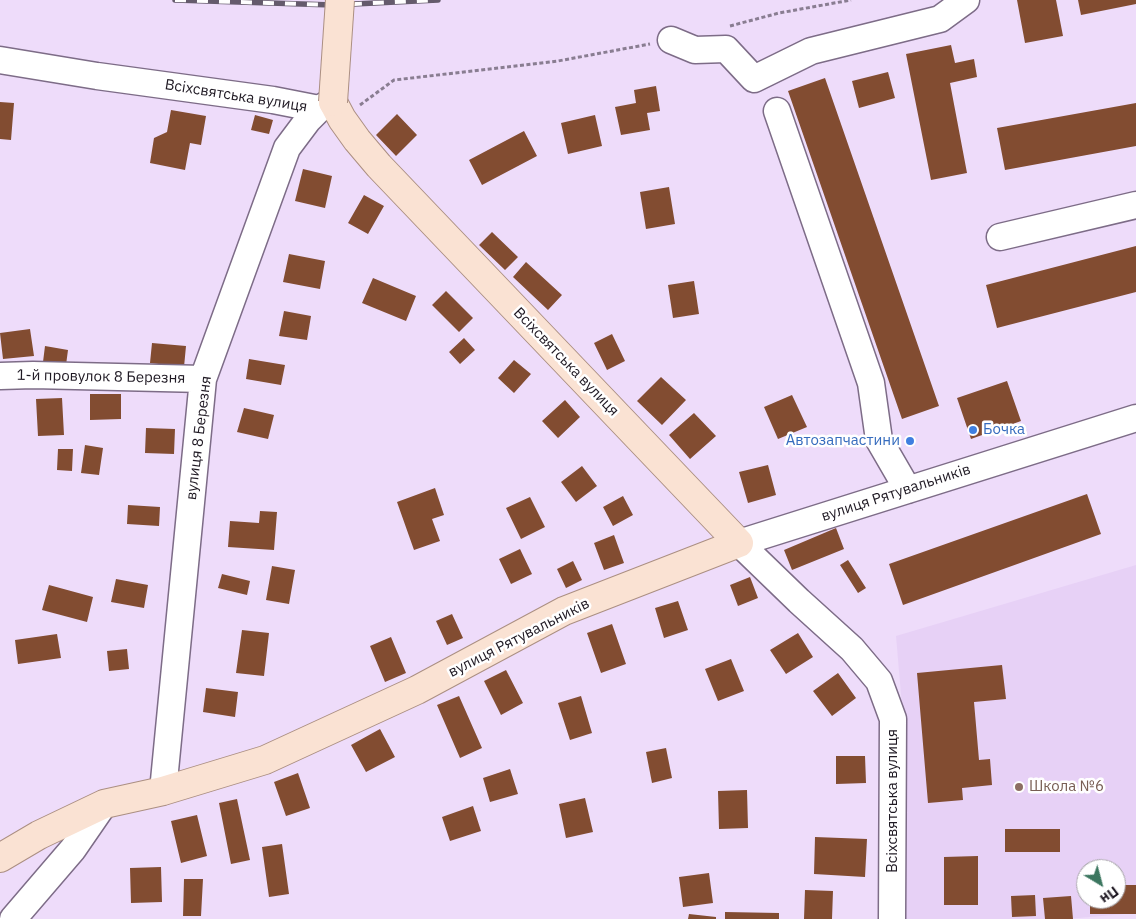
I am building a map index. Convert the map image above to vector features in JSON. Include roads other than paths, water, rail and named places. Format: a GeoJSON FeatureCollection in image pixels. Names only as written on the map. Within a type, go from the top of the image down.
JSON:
{"type":"FeatureCollection","features":[{"type":"Feature","properties":{"kind":"main road"},"geometry":{"type":"LineString","coordinates":[[331,110],[340,0]]}},
{"type":"Feature","properties":{"kind":"main road","name":"Всіхсвятська вулиця"},"geometry":{"type":"LineString","coordinates":[[331,110],[379,166],[739,543]]}},
{"type":"Feature","properties":{"kind":"main road","name":"вулиця Рятувальників"},"geometry":{"type":"LineString","coordinates":[[0,858],[39,835],[104,804],[163,791],[265,760],[417,690],[564,612],[739,543]]}},
{"type":"Feature","properties":{"kind":"street"},"geometry":{"type":"LineString","coordinates":[[671,40],[694,50],[726,50],[754,79],[811,51],[940,18],[966,0]]}},
{"type":"Feature","properties":{"kind":"street","name":"Всіхсвятська вулиця"},"geometry":{"type":"LineString","coordinates":[[0,60],[331,110]]}},
{"type":"Feature","properties":{"kind":"street","name":"вулиця 8 Березня"},"geometry":{"type":"LineString","coordinates":[[163,791],[203,379],[287,148],[308,120],[331,110]]}},
{"type":"Feature","properties":{"kind":"street"},"geometry":{"type":"LineString","coordinates":[[778,111],[870,383],[879,440],[908,490]]}},
{"type":"Feature","properties":{"kind":"street"},"geometry":{"type":"LineString","coordinates":[[1000,237],[1136,205]]}},
{"type":"Feature","properties":{"kind":"street","name":"1-й провулок 8 Березня"},"geometry":{"type":"LineString","coordinates":[[0,376],[203,379]]}},
{"type":"Feature","properties":{"kind":"street","name":"вулиця Рятувальників"},"geometry":{"type":"LineString","coordinates":[[739,543],[1136,418]]}},
{"type":"Feature","properties":{"kind":"street","name":"Всіхсвятська вулиця"},"geometry":{"type":"LineString","coordinates":[[739,543],[852,649],[879,681],[893,719],[892,919]]}},
{"type":"Feature","properties":{"kind":"street"},"geometry":{"type":"LineString","coordinates":[[13,919],[73,849],[104,804]]}},
{"type":"Feature","properties":{"kind":"railway"},"geometry":{"type":"LineString","coordinates":[[175,0],[333,5],[438,0]]}},
{"type":"Feature","properties":{"kind":"place","name":"Бочка"},"geometry":{"type":"Point","coordinates":[973,430]}},
{"type":"Feature","properties":{"kind":"place","name":"Автозапчастини"},"geometry":{"type":"Point","coordinates":[910,441]}},
{"type":"Feature","properties":{"kind":"place","name":"Школа №6"},"geometry":{"type":"Point","coordinates":[1019,787]}}]}
